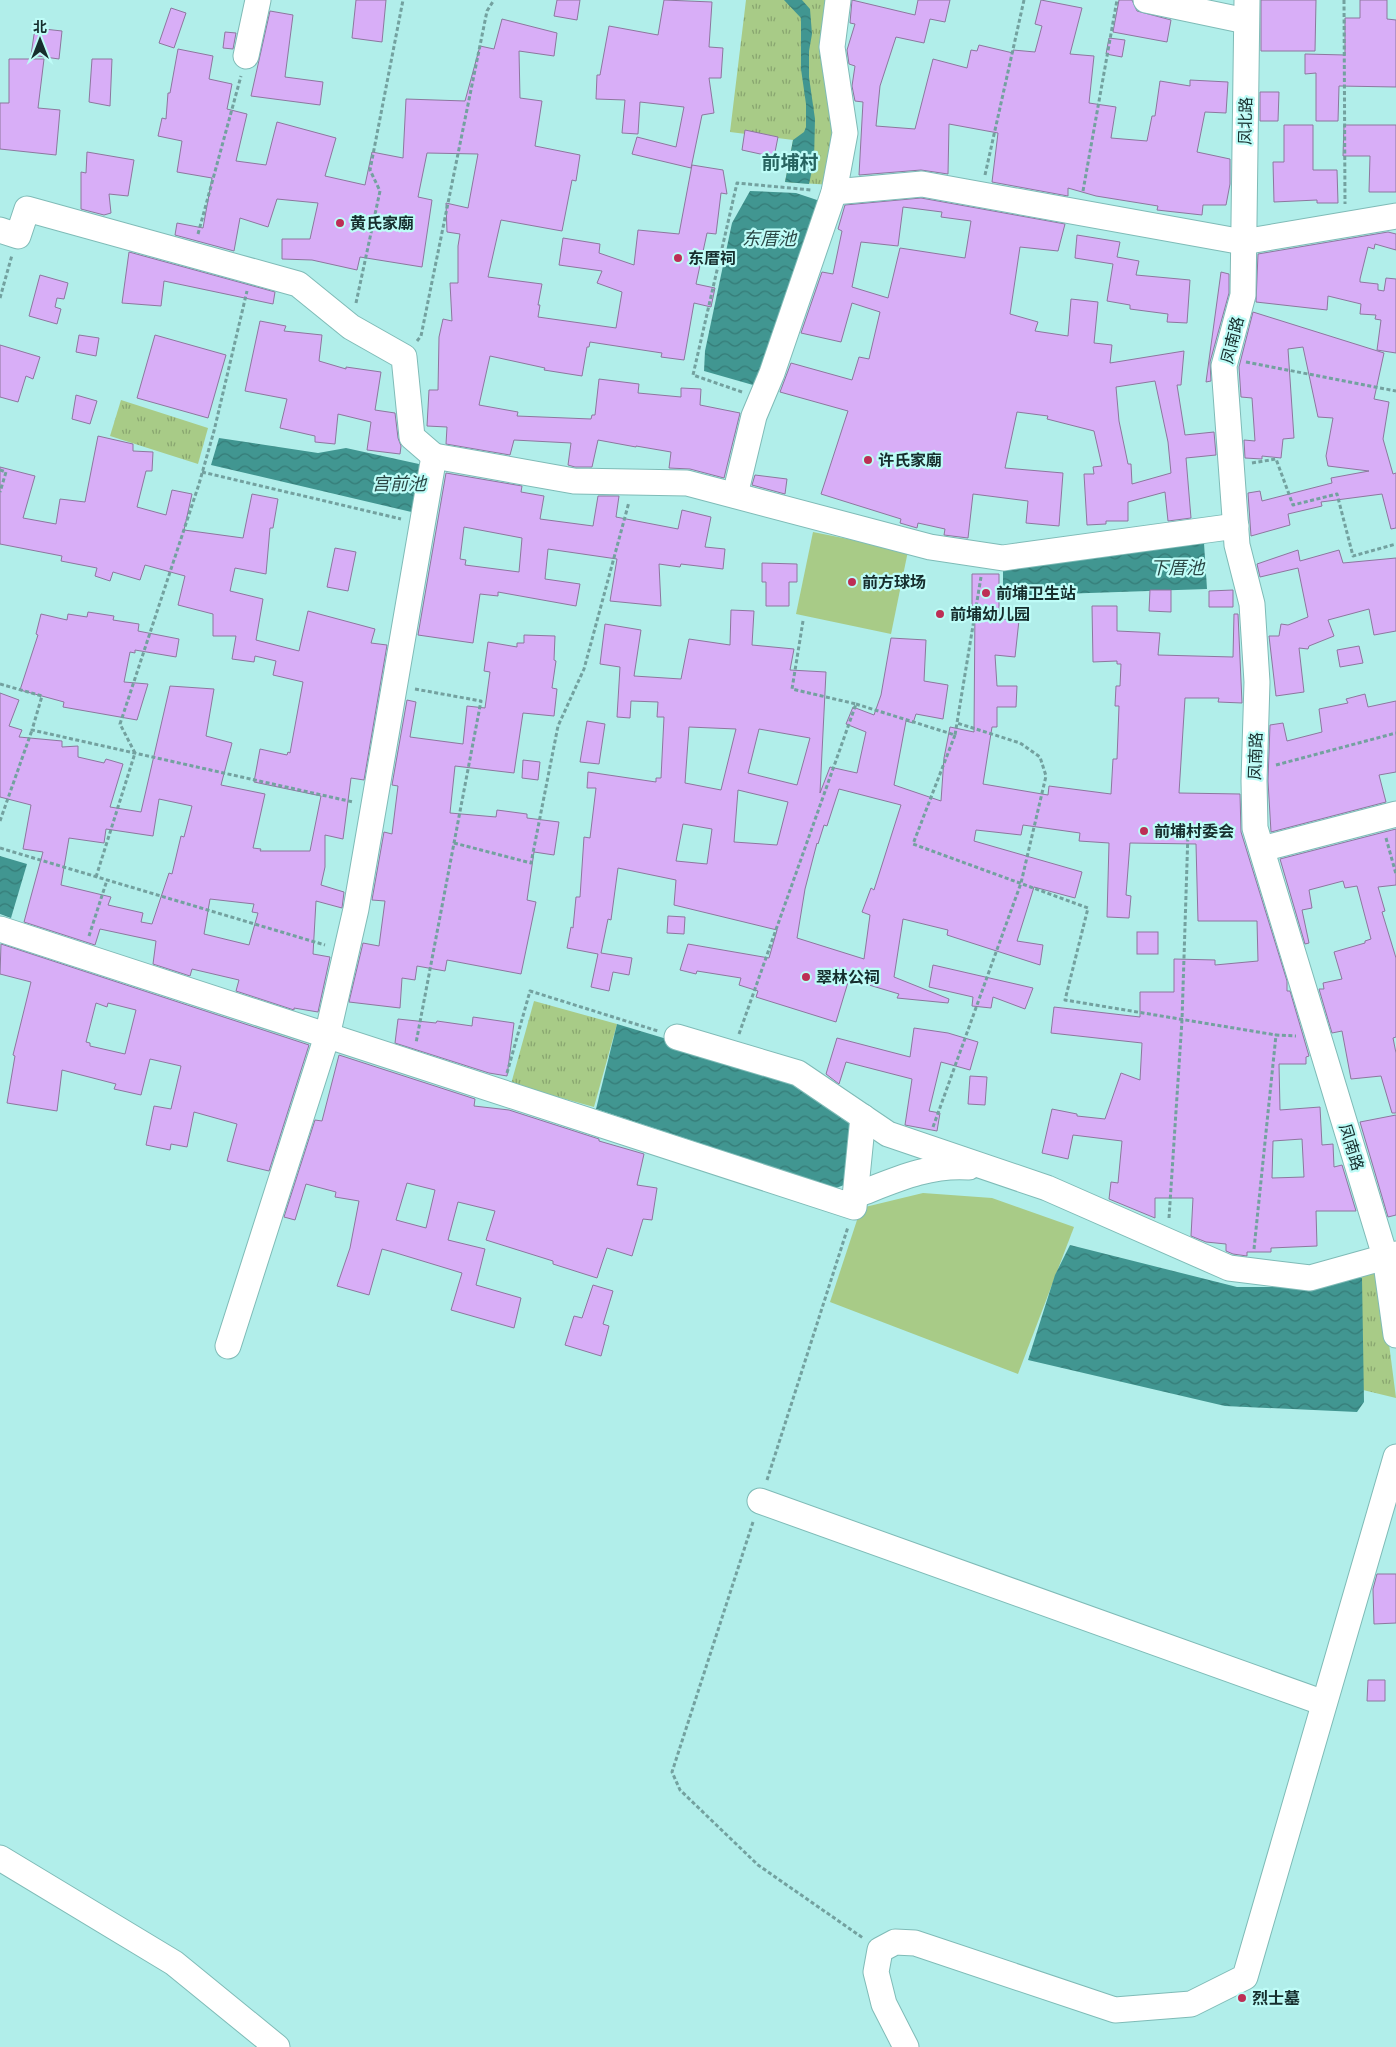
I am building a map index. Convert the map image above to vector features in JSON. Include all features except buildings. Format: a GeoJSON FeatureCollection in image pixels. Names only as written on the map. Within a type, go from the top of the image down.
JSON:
{"type":"FeatureCollection","features":[{"type":"Feature","properties":{"kind":"street"},"geometry":{"type":"LineString","coordinates":[[246,56],[258,0]]}},
{"type":"Feature","properties":{"kind":"street"},"geometry":{"type":"LineString","coordinates":[[735,496],[754,416],[772,373],[834,192],[846,134],[832,47],[838,0]]}},
{"type":"Feature","properties":{"kind":"street"},"geometry":{"type":"LineString","coordinates":[[1146,0],[1246,10]]}},
{"type":"Feature","properties":{"kind":"street","name":"凤北路"},"geometry":{"type":"LineString","coordinates":[[1243,242],[1246,10]]}},
{"type":"Feature","properties":{"kind":"street"},"geometry":{"type":"LineString","coordinates":[[834,192],[922,184],[1243,242],[1396,216]]}},
{"type":"Feature","properties":{"kind":"street"},"geometry":{"type":"LineString","coordinates":[[9,233],[26,209],[298,284],[351,327],[404,357],[412,437],[434,456],[574,480],[687,483],[930,547],[1003,558],[1236,526]]}},
{"type":"Feature","properties":{"kind":"street","name":"凤南路"},"geometry":{"type":"LineString","coordinates":[[1243,242],[1243,295],[1224,366],[1237,545],[1252,614],[1257,682],[1254,770],[1255,828],[1319,1037],[1391,1255],[1396,1335]]}},
{"type":"Feature","properties":{"kind":"street"},"geometry":{"type":"LineString","coordinates":[[228,1346],[327,1036],[346,951],[373,806],[434,456]]}},
{"type":"Feature","properties":{"kind":"street"},"geometry":{"type":"LineString","coordinates":[[1260,843],[1388,816]]}},
{"type":"Feature","properties":{"kind":"street"},"geometry":{"type":"LineString","coordinates":[[0,929],[502,1092],[857,1201],[908,1174],[951,1165],[989,1168]]}},
{"type":"Feature","properties":{"kind":"street"},"geometry":{"type":"LineString","coordinates":[[677,1038],[798,1073],[888,1134],[1047,1188],[1229,1268],[1310,1278],[1391,1255]]}},
{"type":"Feature","properties":{"kind":"street"},"geometry":{"type":"LineString","coordinates":[[857,1201],[863,1117]]}},
{"type":"Feature","properties":{"kind":"street"},"geometry":{"type":"LineString","coordinates":[[906,2047],[884,2004],[876,1972],[880,1950],[895,1942],[915,1943],[1115,2010],[1192,2004],[1245,1977],[1396,1457]]}},
{"type":"Feature","properties":{"kind":"street"},"geometry":{"type":"LineString","coordinates":[[760,1501],[1324,1703]]}},
{"type":"Feature","properties":{"kind":"street"},"geometry":{"type":"LineString","coordinates":[[0,1858],[174,1963],[277,2047]]}},
{"type":"Feature","properties":{"kind":"path"},"geometry":{"type":"LineString","coordinates":[[351,327],[380,192],[370,170],[404,0]]}},
{"type":"Feature","properties":{"kind":"path"},"geometry":{"type":"LineString","coordinates":[[404,357],[421,336],[486,11],[494,0]]}},
{"type":"Feature","properties":{"kind":"path"},"geometry":{"type":"LineString","coordinates":[[981,195],[1024,0]]}},
{"type":"Feature","properties":{"kind":"path"},"geometry":{"type":"LineString","coordinates":[[1079,213],[1118,0]]}},
{"type":"Feature","properties":{"kind":"path"},"geometry":{"type":"LineString","coordinates":[[1344,0],[1345,225]]}},
{"type":"Feature","properties":{"kind":"path"},"geometry":{"type":"LineString","coordinates":[[192,256],[246,56]]}},
{"type":"Feature","properties":{"kind":"path"},"geometry":{"type":"LineString","coordinates":[[761,398],[693,375],[737,183],[834,192]]}},
{"type":"Feature","properties":{"kind":"path"},"geometry":{"type":"LineString","coordinates":[[0,298],[9,233]]}},
{"type":"Feature","properties":{"kind":"path"},"geometry":{"type":"LineString","coordinates":[[96,877],[136,753],[120,724],[214,431],[251,272]]}},
{"type":"Feature","properties":{"kind":"path"},"geometry":{"type":"LineString","coordinates":[[1226,358],[1396,391]]}},
{"type":"Feature","properties":{"kind":"path"},"geometry":{"type":"LineString","coordinates":[[1231,466],[1276,459],[1294,505],[1337,494],[1353,556],[1396,544]]}},
{"type":"Feature","properties":{"kind":"path"},"geometry":{"type":"LineString","coordinates":[[0,470],[6,472],[0,492]]}},
{"type":"Feature","properties":{"kind":"path"},"geometry":{"type":"LineString","coordinates":[[202,472],[422,524]]}},
{"type":"Feature","properties":{"kind":"path"},"geometry":{"type":"LineString","coordinates":[[454,843],[531,863],[558,726],[584,669],[634,482]]}},
{"type":"Feature","properties":{"kind":"path"},"geometry":{"type":"LineString","coordinates":[[984,555],[955,735],[913,844],[1088,908],[1065,1000],[1276,1035],[1319,1037]]}},
{"type":"Feature","properties":{"kind":"path"},"geometry":{"type":"LineString","coordinates":[[804,621],[792,690],[856,704],[955,735]]}},
{"type":"Feature","properties":{"kind":"path"},"geometry":{"type":"LineString","coordinates":[[0,684],[42,696],[0,821]]}},
{"type":"Feature","properties":{"kind":"path"},"geometry":{"type":"LineString","coordinates":[[394,685],[482,701],[412,1063]]}},
{"type":"Feature","properties":{"kind":"path"},"geometry":{"type":"LineString","coordinates":[[733,1053],[856,704]]}},
{"type":"Feature","properties":{"kind":"path"},"geometry":{"type":"LineString","coordinates":[[926,1147],[1021,883],[1046,776],[1040,756],[1020,743],[957,723]]}},
{"type":"Feature","properties":{"kind":"path"},"geometry":{"type":"LineString","coordinates":[[32,730],[373,806]]}},
{"type":"Feature","properties":{"kind":"path"},"geometry":{"type":"LineString","coordinates":[[1254,770],[1396,733]]}},
{"type":"Feature","properties":{"kind":"path"},"geometry":{"type":"LineString","coordinates":[[1388,816],[1396,874]]}},
{"type":"Feature","properties":{"kind":"path"},"geometry":{"type":"LineString","coordinates":[[1167,1241],[1182,1020],[1188,832],[1260,843]]}},
{"type":"Feature","properties":{"kind":"path"},"geometry":{"type":"LineString","coordinates":[[0,848],[346,951]]}},
{"type":"Feature","properties":{"kind":"path"},"geometry":{"type":"LineString","coordinates":[[83,956],[107,880]]}},
{"type":"Feature","properties":{"kind":"path"},"geometry":{"type":"LineString","coordinates":[[502,1092],[530,991],[677,1038]]}},
{"type":"Feature","properties":{"kind":"path"},"geometry":{"type":"LineString","coordinates":[[1252,1271],[1276,1035]]}},
{"type":"Feature","properties":{"kind":"path"},"geometry":{"type":"LineString","coordinates":[[857,1201],[672,1772],[680,1790],[758,1865],[880,1950]]}},
{"type":"Feature","properties":{"kind":"green space"},"geometry":{"type":"Polygon","coordinates":[[[746,0],[828,0],[835,137],[832,185],[785,182],[793,140],[730,132],[746,0]]]}},
{"type":"Feature","properties":{"kind":"green space"},"geometry":{"type":"Polygon","coordinates":[[[121,400],[208,428],[198,464],[110,436],[121,400]]]}},
{"type":"Feature","properties":{"kind":"green space","name":"前方球场"},"geometry":{"type":"Polygon","coordinates":[[[813,532],[908,551],[891,634],[796,614],[813,532]]]}},
{"type":"Feature","properties":{"kind":"green space"},"geometry":{"type":"Polygon","coordinates":[[[534,1001],[617,1024],[594,1107],[511,1084],[534,1001]]]}},
{"type":"Feature","properties":{"kind":"green space"},"geometry":{"type":"Polygon","coordinates":[[[923,1193],[992,1198],[1074,1227],[1018,1374],[830,1302],[861,1208],[923,1193]]]}},
{"type":"Feature","properties":{"kind":"green space"},"geometry":{"type":"Polygon","coordinates":[[[1396,1254],[1383,1297],[1396,1398],[1363,1390],[1361,1267],[1396,1254]]]}},
{"type":"Feature","properties":{"kind":"water"},"geometry":{"type":"Polygon","coordinates":[[[784,0],[802,0],[810,9],[812,34],[809,51],[809,77],[815,119],[814,161],[809,184],[785,182],[793,140],[804,132],[806,127],[806,104],[801,69],[801,18],[784,0]]]}},
{"type":"Feature","properties":{"kind":"water","name":"东厝池"},"geometry":{"type":"Polygon","coordinates":[[[750,191],[796,193],[820,201],[763,376],[753,385],[704,371],[705,351],[732,223],[750,191]]]}},
{"type":"Feature","properties":{"kind":"water","name":"宫前池"},"geometry":{"type":"Polygon","coordinates":[[[219,438],[318,453],[346,448],[428,466],[420,514],[211,465],[219,438]]]}},
{"type":"Feature","properties":{"kind":"water","name":"下厝池"},"geometry":{"type":"Polygon","coordinates":[[[1204,543],[1207,589],[1003,596],[1003,564],[1204,543]]]}},
{"type":"Feature","properties":{"kind":"water"},"geometry":{"type":"Polygon","coordinates":[[[0,856],[27,864],[11,918],[0,914],[0,856]]]}},
{"type":"Feature","properties":{"kind":"water"},"geometry":{"type":"Polygon","coordinates":[[[617,1024],[796,1078],[855,1119],[852,1182],[836,1188],[596,1109],[617,1024]]]}},
{"type":"Feature","properties":{"kind":"water"},"geometry":{"type":"Polygon","coordinates":[[[1070,1245],[1237,1287],[1293,1287],[1335,1276],[1362,1278],[1364,1402],[1357,1412],[1225,1406],[1028,1360],[1055,1275],[1070,1245]]]}},
{"type":"Feature","properties":{"kind":"place","name":"黄氏家廟"},"geometry":{"type":"Point","coordinates":[340,223]}},
{"type":"Feature","properties":{"kind":"place","name":"东厝祠"},"geometry":{"type":"Point","coordinates":[678,258]}},
{"type":"Feature","properties":{"kind":"place","name":"许氏家廟"},"geometry":{"type":"Point","coordinates":[868,460]}},
{"type":"Feature","properties":{"kind":"place","name":"前方球场"},"geometry":{"type":"Point","coordinates":[852,582]}},
{"type":"Feature","properties":{"kind":"place","name":"前埔卫生站"},"geometry":{"type":"Point","coordinates":[986,593]}},
{"type":"Feature","properties":{"kind":"place","name":"前埔幼儿园"},"geometry":{"type":"Point","coordinates":[940,614]}},
{"type":"Feature","properties":{"kind":"place","name":"前埔村委会"},"geometry":{"type":"Point","coordinates":[1144,831]}},
{"type":"Feature","properties":{"kind":"place","name":"翠林公祠"},"geometry":{"type":"Point","coordinates":[806,977]}},
{"type":"Feature","properties":{"kind":"place","name":"烈士墓"},"geometry":{"type":"Point","coordinates":[1242,1998]}},
{"type":"Feature","properties":{"kind":"district","name":"前埔村"},"geometry":{"type":"Point","coordinates":[790,162]}}]}
